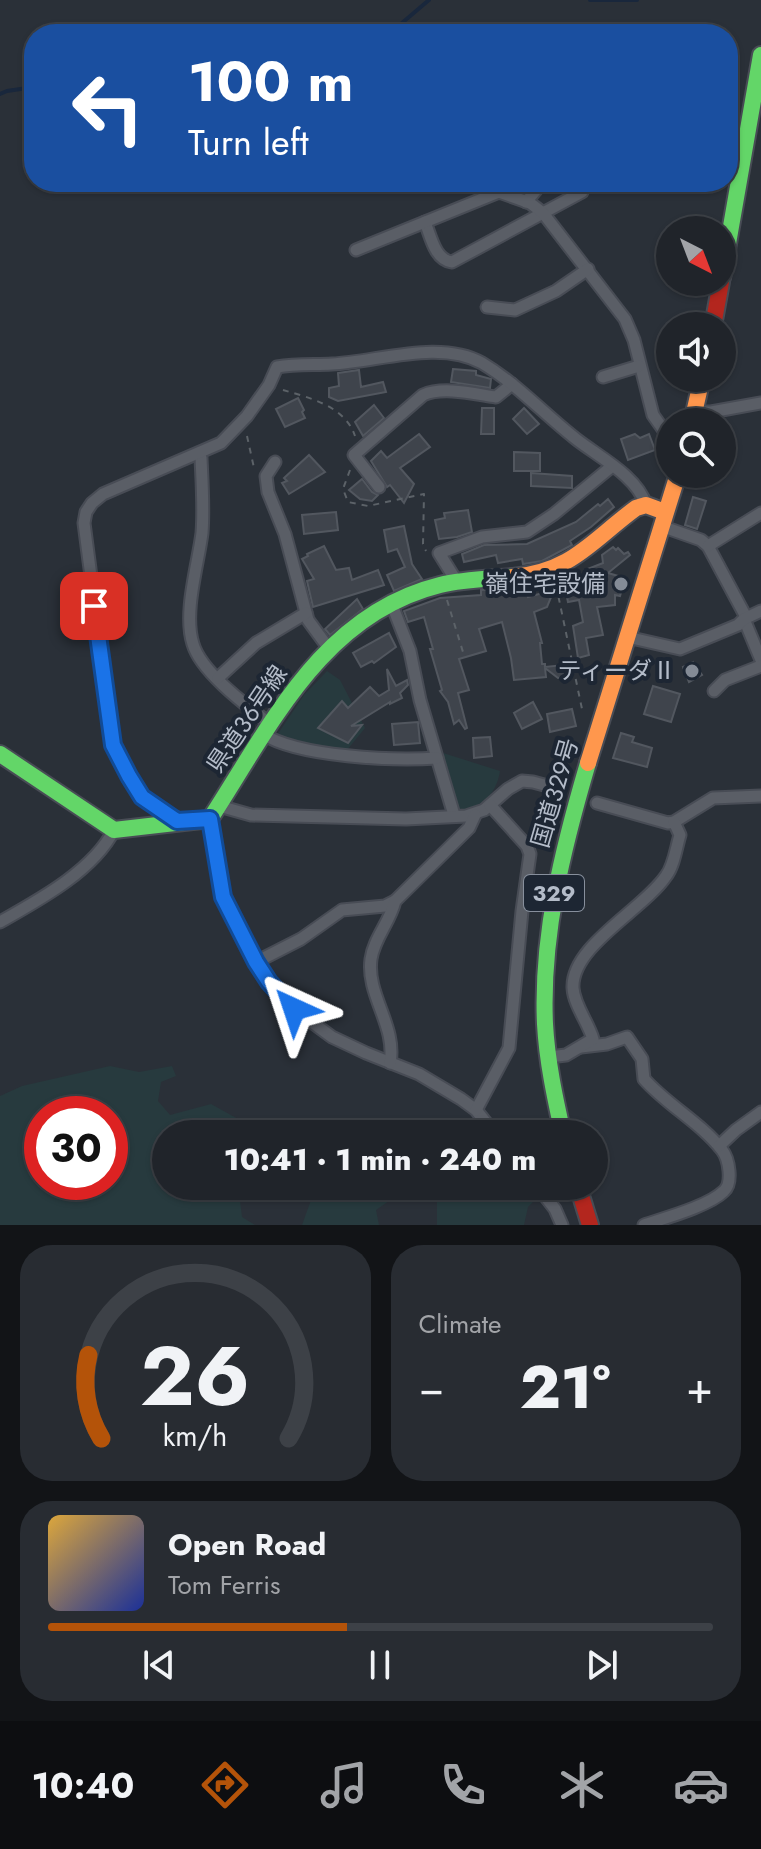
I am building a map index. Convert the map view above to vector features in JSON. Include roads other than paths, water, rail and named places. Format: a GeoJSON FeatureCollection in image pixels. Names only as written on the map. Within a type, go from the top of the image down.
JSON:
{"type":"FeatureCollection","features":[{"type":"Feature","properties":{"kind":"main road"},"geometry":{"type":"LineString","coordinates":[[736,218],[750,156],[761,55]]}},
{"type":"Feature","properties":{"kind":"main road","name":"国道329号"},"geometry":{"type":"LineString","coordinates":[[559,1120],[549,1057],[545,967],[555,884],[575,804],[673,488]]}},
{"type":"Feature","properties":{"kind":"main road"},"geometry":{"type":"LineString","coordinates":[[646,505],[663,519]]}},
{"type":"Feature","properties":{"kind":"main road","name":"県道36号線"},"geometry":{"type":"LineString","coordinates":[[215,813],[294,686],[330,650],[392,605],[427,589],[450,583],[552,569],[586,549],[625,516],[646,505]]}},
{"type":"Feature","properties":{"kind":"main road"},"geometry":{"type":"LineString","coordinates":[[0,754],[114,830],[215,813]]}},
{"type":"Feature","properties":{"kind":"main road"},"geometry":{"type":"LineString","coordinates":[[582,1200],[590,1225]]}},
{"type":"Feature","properties":{"kind":"street"},"geometry":{"type":"LineString","coordinates":[[356,250],[425,222],[485,192]]}},
{"type":"Feature","properties":{"kind":"street"},"geometry":{"type":"LineString","coordinates":[[505,192],[543,213],[625,319],[656,419]]}},
{"type":"Feature","properties":{"kind":"street"},"geometry":{"type":"LineString","coordinates":[[526,202],[534,192]]}},
{"type":"Feature","properties":{"kind":"street"},"geometry":{"type":"LineString","coordinates":[[425,222],[440,258],[452,262],[582,192]]}},
{"type":"Feature","properties":{"kind":"street"},"geometry":{"type":"LineString","coordinates":[[487,307],[515,310],[556,291],[588,269]]}},
{"type":"Feature","properties":{"kind":"street"},"geometry":{"type":"LineString","coordinates":[[177,821],[142,797],[113,745],[84,523],[86,512],[103,494],[221,443],[247,416],[269,385],[277,367],[333,364],[433,351],[480,361],[611,467],[642,494],[646,505]]}},
{"type":"Feature","properties":{"kind":"street"},"geometry":{"type":"LineString","coordinates":[[603,377],[639,366]]}},
{"type":"Feature","properties":{"kind":"street"},"geometry":{"type":"LineString","coordinates":[[379,487],[354,455],[423,395],[450,392],[496,397],[512,384]]}},
{"type":"Feature","properties":{"kind":"street"},"geometry":{"type":"LineString","coordinates":[[733,408],[761,403]]}},
{"type":"Feature","properties":{"kind":"street"},"geometry":{"type":"LineString","coordinates":[[199,453],[202,531],[194,572],[191,631],[198,655],[274,741],[348,756],[437,758]]}},
{"type":"Feature","properties":{"kind":"street"},"geometry":{"type":"LineString","coordinates":[[275,462],[266,476],[268,492],[285,534],[306,613],[330,650]]}},
{"type":"Feature","properties":{"kind":"street"},"geometry":{"type":"LineString","coordinates":[[450,583],[439,553],[482,537],[527,532],[611,467]]}},
{"type":"Feature","properties":{"kind":"street"},"geometry":{"type":"LineString","coordinates":[[708,546],[761,513]]}},
{"type":"Feature","properties":{"kind":"street"},"geometry":{"type":"LineString","coordinates":[[663,519],[708,546],[745,618],[761,663],[725,680],[714,691]]}},
{"type":"Feature","properties":{"kind":"street"},"geometry":{"type":"LineString","coordinates":[[392,605],[410,651],[420,700],[454,815]]}},
{"type":"Feature","properties":{"kind":"street"},"geometry":{"type":"LineString","coordinates":[[627,637],[680,649],[738,625],[761,611]]}},
{"type":"Feature","properties":{"kind":"street"},"geometry":{"type":"LineString","coordinates":[[218,678],[256,643],[306,613]]}},
{"type":"Feature","properties":{"kind":"street"},"geometry":{"type":"LineString","coordinates":[[256,962],[301,939],[342,910],[385,906],[395,901],[469,828],[475,815],[522,781],[559,789]]}},
{"type":"Feature","properties":{"kind":"street"},"geometry":{"type":"LineString","coordinates":[[597,803],[668,823],[713,798],[761,796]]}},
{"type":"Feature","properties":{"kind":"street"},"geometry":{"type":"LineString","coordinates":[[476,1110],[509,1048],[530,854],[527,846],[490,805]]}},
{"type":"Feature","properties":{"kind":"street"},"geometry":{"type":"LineString","coordinates":[[475,815],[406,819],[215,813],[223,897],[269,982],[294,1009],[332,1037],[419,1074],[476,1110],[484,1120]]}},
{"type":"Feature","properties":{"kind":"street"},"geometry":{"type":"LineString","coordinates":[[549,1057],[566,1055],[593,1039],[573,990],[576,967],[584,954],[629,915],[668,875],[680,835],[674,822]]}},
{"type":"Feature","properties":{"kind":"street"},"geometry":{"type":"LineString","coordinates":[[0,922],[64,884],[109,841],[114,830]]}},
{"type":"Feature","properties":{"kind":"street"},"geometry":{"type":"LineString","coordinates":[[390,1063],[393,1047],[371,979],[371,960],[375,943],[392,914],[395,901]]}},
{"type":"Feature","properties":{"kind":"street"},"geometry":{"type":"LineString","coordinates":[[581,1047],[607,1044],[627,1037],[642,1059],[644,1079],[726,1154],[729,1175],[723,1192],[689,1210],[644,1225]]}},
{"type":"Feature","properties":{"kind":"street"},"geometry":{"type":"LineString","coordinates":[[719,1146],[761,1112]]}},
{"type":"Feature","properties":{"kind":"street"},"geometry":{"type":"LineString","coordinates":[[548,1200],[562,1225]]}},
{"type":"Feature","properties":{"kind":"waterway"},"geometry":{"type":"LineString","coordinates":[[401,24],[429,0]]}},
{"type":"Feature","properties":{"kind":"waterway"},"geometry":{"type":"LineString","coordinates":[[590,0],[637,0]]}},
{"type":"Feature","properties":{"kind":"waterway"},"geometry":{"type":"LineString","coordinates":[[0,94],[24,88]]}},
{"type":"Feature","properties":{"kind":"place","name":"嶺住宅設備"},"geometry":{"type":"Point","coordinates":[621,584]}},
{"type":"Feature","properties":{"kind":"place","name":"ティーダⅡ"},"geometry":{"type":"Point","coordinates":[692,671]}}]}
